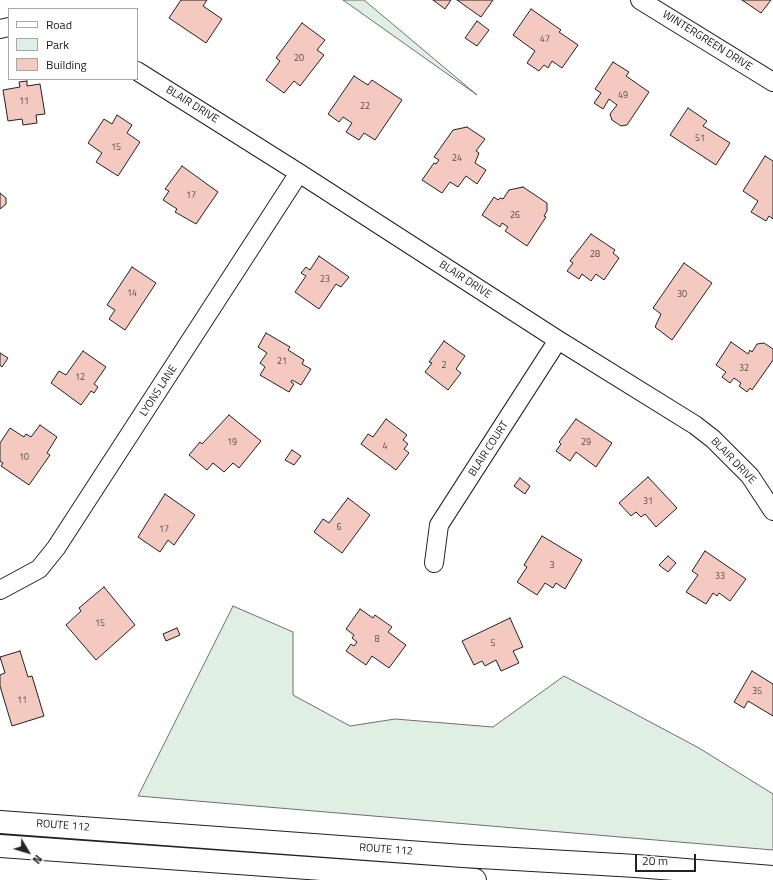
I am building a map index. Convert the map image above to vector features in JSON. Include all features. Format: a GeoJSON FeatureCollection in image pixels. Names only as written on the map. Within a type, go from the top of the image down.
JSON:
{"type":"FeatureCollection","features":[{"type":"Feature","properties":{"kind":"main road","name":"ROUTE 112"},"geometry":{"type":"LineString","coordinates":[[0,822],[462,856],[636,866],[773,877]]}},
{"type":"Feature","properties":{"kind":"main road"},"geometry":{"type":"LineString","coordinates":[[0,846],[475,880]]}},
{"type":"Feature","properties":{"kind":"street","name":"WINTERGREEN DRIVE"},"geometry":{"type":"LineString","coordinates":[[640,0],[773,82]]}},
{"type":"Feature","properties":{"kind":"street","name":"BLAIR DRIVE"},"geometry":{"type":"LineString","coordinates":[[138,72],[299,173],[558,340],[695,425],[707,434],[750,476],[773,511]]}},
{"type":"Feature","properties":{"kind":"street","name":"LYONS LANE"},"geometry":{"type":"LineString","coordinates":[[0,590],[39,569],[56,548],[299,173]]}},
{"type":"Feature","properties":{"kind":"street","name":"BLAIR COURT"},"geometry":{"type":"LineString","coordinates":[[434,563],[439,525],[558,340]]}},
{"type":"Feature","properties":{"kind":"green space"},"geometry":{"type":"Polygon","coordinates":[[[343,0],[364,0],[477,95],[343,0]]]}},
{"type":"Feature","properties":{"kind":"green space"},"geometry":{"type":"Polygon","coordinates":[[[233,606],[293,632],[293,695],[350,726],[395,719],[493,727],[564,676],[699,748],[773,794],[773,850],[138,796],[233,606]]]}},
{"type":"Feature","properties":{"kind":"building"},"geometry":{"type":"Polygon","coordinates":[[[181,0],[207,0],[203,6],[222,19],[206,43],[169,18],[181,0]]]}},
{"type":"Feature","properties":{"kind":"building"},"geometry":{"type":"Polygon","coordinates":[[[433,0],[451,0],[445,9],[433,0]]]}},
{"type":"Feature","properties":{"kind":"building"},"geometry":{"type":"Polygon","coordinates":[[[457,0],[493,0],[481,17],[457,0]]]}},
{"type":"Feature","properties":{"kind":"building"},"geometry":{"type":"Polygon","coordinates":[[[742,0],[771,0],[761,13],[742,0]]]}},
{"type":"Feature","properties":{"kind":"building"},"geometry":{"type":"Polygon","coordinates":[[[531,9],[561,30],[559,32],[578,45],[562,68],[552,61],[548,68],[544,65],[539,71],[527,63],[535,51],[513,35],[531,9]]]}},
{"type":"Feature","properties":{"kind":"building"},"geometry":{"type":"Polygon","coordinates":[[[477,21],[489,30],[477,46],[465,38],[477,21]]]}},
{"type":"Feature","properties":{"kind":"building"},"geometry":{"type":"Polygon","coordinates":[[[302,23],[325,40],[317,50],[324,55],[300,86],[294,81],[284,93],[266,80],[280,61],[276,58],[302,23]]]}},
{"type":"Feature","properties":{"kind":"building"},"geometry":{"type":"Polygon","coordinates":[[[613,62],[629,72],[626,76],[649,92],[627,125],[621,126],[612,120],[610,114],[617,105],[609,99],[603,109],[594,103],[601,93],[595,89],[613,62]]]}},
{"type":"Feature","properties":{"kind":"building"},"geometry":{"type":"Polygon","coordinates":[[[354,76],[368,85],[372,80],[402,100],[375,140],[364,133],[359,140],[346,132],[352,123],[343,117],[339,122],[328,114],[354,76]]]}},
{"type":"Feature","properties":{"kind":"building"},"geometry":{"type":"Polygon","coordinates":[[[27,81],[27,86],[40,84],[45,114],[36,115],[37,123],[23,125],[22,119],[8,121],[3,90],[20,87],[19,82],[27,81]]]}},
{"type":"Feature","properties":{"kind":"building"},"geometry":{"type":"Polygon","coordinates":[[[688,108],[707,121],[703,126],[730,143],[716,165],[670,135],[688,108]]]}},
{"type":"Feature","properties":{"kind":"building"},"geometry":{"type":"Polygon","coordinates":[[[117,115],[132,125],[127,133],[140,142],[118,176],[96,162],[102,153],[88,143],[104,119],[112,124],[117,115]]]}},
{"type":"Feature","properties":{"kind":"building"},"geometry":{"type":"Polygon","coordinates":[[[467,127],[485,139],[476,151],[479,153],[475,163],[486,170],[477,184],[466,176],[458,187],[450,182],[442,193],[422,180],[434,163],[436,164],[439,160],[434,157],[453,130],[467,127]]]}},
{"type":"Feature","properties":{"kind":"building"},"geometry":{"type":"Polygon","coordinates":[[[765,156],[773,161],[773,219],[769,216],[766,221],[751,212],[758,201],[743,191],[765,156]]]}},
{"type":"Feature","properties":{"kind":"building"},"geometry":{"type":"Polygon","coordinates":[[[182,166],[218,192],[196,224],[175,212],[177,209],[163,200],[169,191],[165,189],[182,166]]]}},
{"type":"Feature","properties":{"kind":"building"},"geometry":{"type":"Polygon","coordinates":[[[523,187],[547,203],[547,211],[544,216],[546,217],[527,246],[505,231],[508,227],[502,223],[500,227],[482,215],[494,197],[498,200],[500,198],[503,199],[509,190],[523,187]]]}},
{"type":"Feature","properties":{"kind":"building"},"geometry":{"type":"Polygon","coordinates":[[[0,193],[6,198],[6,204],[0,209],[0,193]]]}},
{"type":"Feature","properties":{"kind":"building"},"geometry":{"type":"Polygon","coordinates":[[[591,234],[615,250],[613,253],[619,258],[604,280],[596,274],[591,281],[582,274],[579,279],[567,271],[573,263],[570,261],[591,234]]]}},
{"type":"Feature","properties":{"kind":"building"},"geometry":{"type":"Polygon","coordinates":[[[319,256],[349,277],[341,287],[336,284],[319,309],[295,292],[306,276],[301,273],[306,267],[310,270],[319,256]]]}},
{"type":"Feature","properties":{"kind":"building"},"geometry":{"type":"Polygon","coordinates":[[[684,263],[712,283],[672,340],[655,327],[661,314],[653,308],[684,263]]]}},
{"type":"Feature","properties":{"kind":"building"},"geometry":{"type":"Polygon","coordinates":[[[132,267],[156,283],[125,330],[109,319],[115,310],[107,305],[132,267]]]}},
{"type":"Feature","properties":{"kind":"building"},"geometry":{"type":"Polygon","coordinates":[[[266,333],[290,347],[288,350],[304,360],[302,364],[311,369],[301,385],[292,380],[291,382],[294,384],[289,392],[260,375],[265,367],[260,363],[267,353],[258,347],[266,333]]]}},
{"type":"Feature","properties":{"kind":"building"},"geometry":{"type":"Polygon","coordinates":[[[444,341],[465,356],[456,369],[461,373],[448,390],[425,372],[432,363],[429,362],[444,341]]]}},
{"type":"Feature","properties":{"kind":"building"},"geometry":{"type":"Polygon","coordinates":[[[731,342],[748,354],[750,350],[752,352],[757,344],[764,343],[773,349],[773,360],[752,390],[750,388],[747,392],[739,386],[741,383],[734,378],[730,383],[722,377],[726,372],[716,365],[731,342]]]}},
{"type":"Feature","properties":{"kind":"building"},"geometry":{"type":"Polygon","coordinates":[[[83,351],[106,367],[94,384],[98,387],[94,393],[91,391],[81,405],[51,383],[59,371],[66,375],[83,351]]]}},
{"type":"Feature","properties":{"kind":"building"},"geometry":{"type":"Polygon","coordinates":[[[0,353],[8,358],[2,367],[0,365],[0,353]]]}},
{"type":"Feature","properties":{"kind":"building"},"geometry":{"type":"Polygon","coordinates":[[[229,415],[261,441],[239,468],[233,463],[224,472],[213,463],[207,470],[189,455],[200,442],[202,444],[229,415]]]}},
{"type":"Feature","properties":{"kind":"building"},"geometry":{"type":"Polygon","coordinates":[[[386,419],[407,435],[403,440],[408,444],[404,449],[409,453],[396,470],[361,444],[368,434],[373,437],[386,419]]]}},
{"type":"Feature","properties":{"kind":"building"},"geometry":{"type":"Polygon","coordinates":[[[576,419],[612,443],[596,467],[576,452],[570,461],[556,451],[561,444],[559,442],[576,419]]]}},
{"type":"Feature","properties":{"kind":"building"},"geometry":{"type":"Polygon","coordinates":[[[40,425],[57,437],[47,453],[50,455],[29,485],[1,466],[3,463],[0,461],[0,443],[10,428],[24,437],[26,434],[31,437],[40,425]]]}},
{"type":"Feature","properties":{"kind":"building"},"geometry":{"type":"Polygon","coordinates":[[[292,450],[301,456],[294,465],[285,460],[292,450]]]}},
{"type":"Feature","properties":{"kind":"building"},"geometry":{"type":"Polygon","coordinates":[[[648,477],[677,508],[656,527],[645,514],[641,517],[636,512],[631,516],[619,503],[648,477]]]}},
{"type":"Feature","properties":{"kind":"building"},"geometry":{"type":"Polygon","coordinates":[[[520,478],[530,486],[525,494],[514,486],[520,478]]]}},
{"type":"Feature","properties":{"kind":"building"},"geometry":{"type":"Polygon","coordinates":[[[165,494],[195,515],[174,545],[168,540],[160,552],[138,537],[165,494]]]}},
{"type":"Feature","properties":{"kind":"building"},"geometry":{"type":"Polygon","coordinates":[[[348,498],[370,515],[342,553],[314,532],[323,519],[329,523],[348,498]]]}},
{"type":"Feature","properties":{"kind":"building"},"geometry":{"type":"Polygon","coordinates":[[[542,536],[582,560],[565,589],[556,583],[553,588],[545,583],[537,595],[517,582],[527,567],[524,565],[542,536]]]}},
{"type":"Feature","properties":{"kind":"building"},"geometry":{"type":"Polygon","coordinates":[[[705,551],[746,579],[730,601],[719,593],[717,596],[713,593],[706,604],[686,592],[698,575],[692,571],[705,551]]]}},
{"type":"Feature","properties":{"kind":"building"},"geometry":{"type":"Polygon","coordinates":[[[668,556],[676,563],[668,572],[659,565],[668,556]]]}},
{"type":"Feature","properties":{"kind":"building"},"geometry":{"type":"Polygon","coordinates":[[[104,587],[135,625],[96,660],[66,625],[81,611],[79,608],[104,587]]]}},
{"type":"Feature","properties":{"kind":"building"},"geometry":{"type":"Polygon","coordinates":[[[360,609],[373,618],[375,615],[392,627],[388,632],[406,645],[389,668],[372,656],[366,665],[346,651],[351,644],[354,646],[357,642],[352,638],[354,635],[346,629],[360,609]]]}},
{"type":"Feature","properties":{"kind":"building"},"geometry":{"type":"Polygon","coordinates":[[[510,618],[523,647],[513,651],[519,663],[501,671],[496,660],[485,666],[482,661],[474,665],[462,641],[510,618]]]}},
{"type":"Feature","properties":{"kind":"building"},"geometry":{"type":"Polygon","coordinates":[[[177,628],[180,635],[166,641],[163,634],[177,628]]]}},
{"type":"Feature","properties":{"kind":"building"},"geometry":{"type":"Polygon","coordinates":[[[20,651],[28,677],[32,676],[44,716],[12,726],[0,686],[0,675],[5,673],[0,657],[20,651]]]}},
{"type":"Feature","properties":{"kind":"building"},"geometry":{"type":"Polygon","coordinates":[[[752,671],[773,684],[773,716],[748,701],[744,708],[734,702],[752,671]]]}}]}
